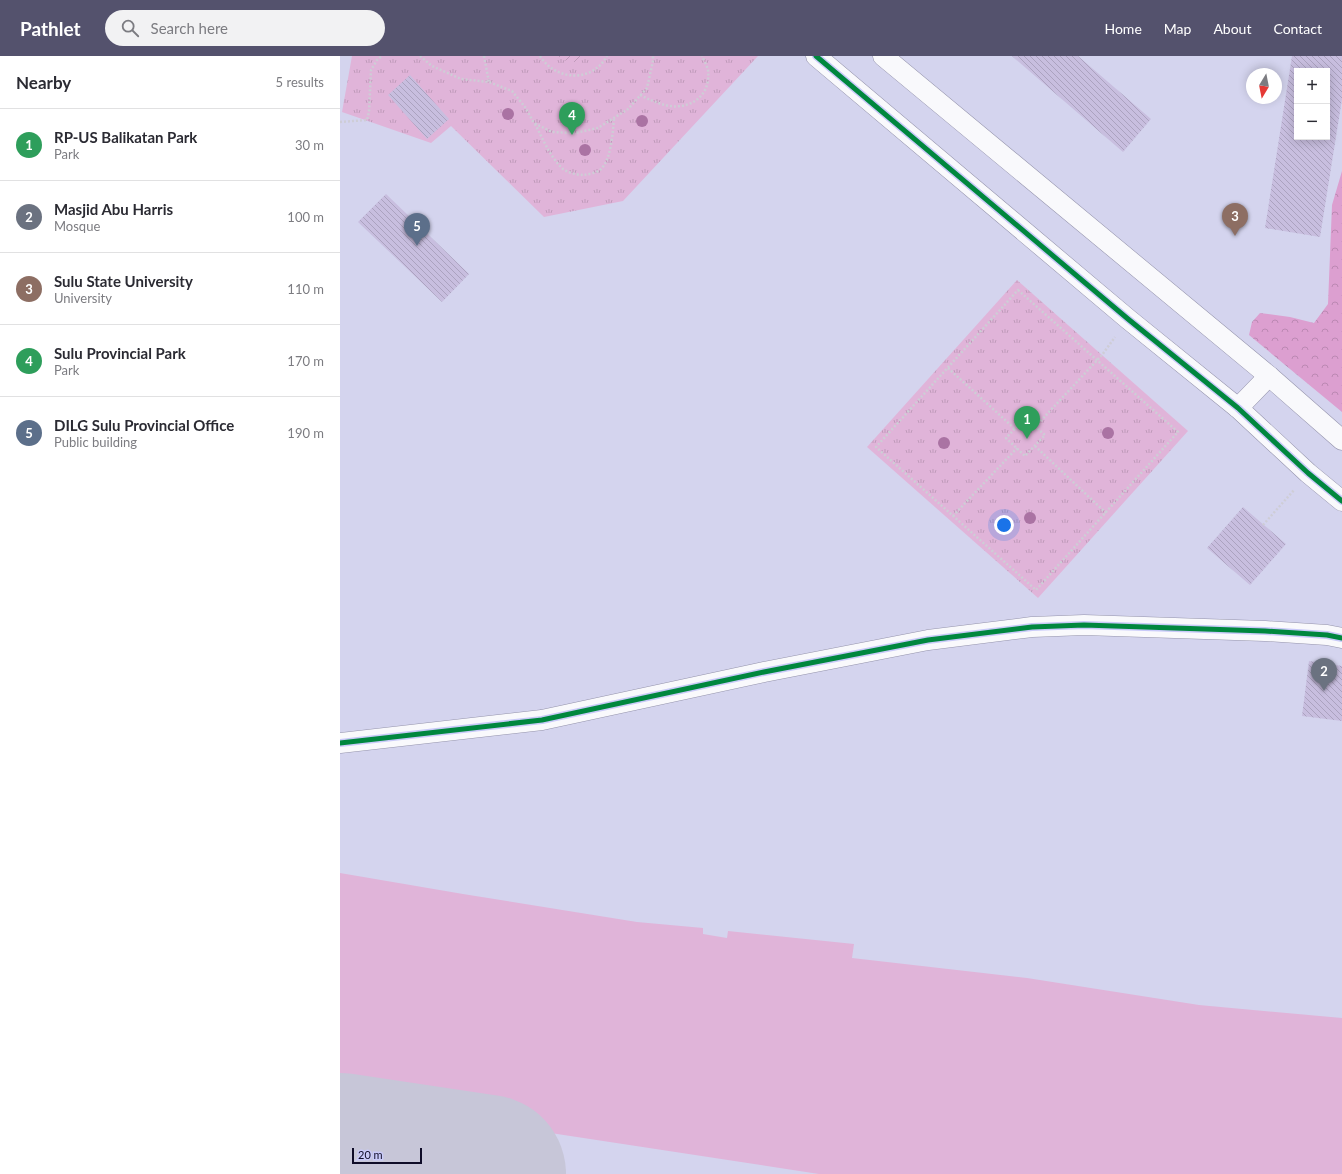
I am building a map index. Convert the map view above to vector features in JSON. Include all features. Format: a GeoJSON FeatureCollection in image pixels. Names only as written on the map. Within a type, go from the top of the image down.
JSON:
{"type":"FeatureCollection","features":[{"type":"Feature","properties":{"kind":"street"},"geometry":{"type":"LineString","coordinates":[[816,56],[1128,319],[1238,408],[1308,473],[1342,501]]}},
{"type":"Feature","properties":{"kind":"street"},"geometry":{"type":"LineString","coordinates":[[883,56],[1269,376],[1342,440]]}},
{"type":"Feature","properties":{"kind":"street"},"geometry":{"type":"LineString","coordinates":[[1238,408],[1269,376]]}},
{"type":"Feature","properties":{"kind":"street"},"geometry":{"type":"LineString","coordinates":[[340,743],[542,720],[764,672],[928,640],[1032,627],[1084,625],[1265,631],[1327,635],[1342,638]]}},
{"type":"Feature","properties":{"kind":"path"},"geometry":{"type":"LineString","coordinates":[[340,122],[367,120],[369,112],[371,70],[377,60],[382,56]]}},
{"type":"Feature","properties":{"kind":"path"},"geometry":{"type":"LineString","coordinates":[[420,56],[432,66],[461,79],[489,82],[512,91],[525,108],[553,157],[564,169],[577,175],[590,174],[602,169],[609,155],[613,138],[614,118]]}},
{"type":"Feature","properties":{"kind":"path"},"geometry":{"type":"LineString","coordinates":[[484,56],[489,82]]}},
{"type":"Feature","properties":{"kind":"path"},"geometry":{"type":"LineString","coordinates":[[540,56],[544,63],[555,72],[568,76],[581,75],[594,70],[604,61],[607,56]]}},
{"type":"Feature","properties":{"kind":"path"},"geometry":{"type":"LineString","coordinates":[[534,123],[552,132],[575,133],[598,128],[628,110],[647,88],[653,56]]}},
{"type":"Feature","properties":{"kind":"path"},"geometry":{"type":"LineString","coordinates":[[640,95],[654,102],[670,106],[688,106],[700,98],[707,86],[708,70],[702,56]]}},
{"type":"Feature","properties":{"kind":"path"},"geometry":{"type":"LineString","coordinates":[[1018,290],[1097,360],[1178,432],[1036,590],[876,447],[1018,290]]}},
{"type":"Feature","properties":{"kind":"path"},"geometry":{"type":"LineString","coordinates":[[1035,426],[1102,355],[1128,319]]}},
{"type":"Feature","properties":{"kind":"path"},"geometry":{"type":"LineString","coordinates":[[948,368],[1015,429]]}},
{"type":"Feature","properties":{"kind":"path"},"geometry":{"type":"LineString","coordinates":[[1025,418],[1045,435],[1025,456],[1006,438],[1015,429],[1025,418]]}},
{"type":"Feature","properties":{"kind":"path"},"geometry":{"type":"LineString","coordinates":[[1035,446],[1106,513]]}},
{"type":"Feature","properties":{"kind":"path"},"geometry":{"type":"LineString","coordinates":[[953,516],[1016,448]]}},
{"type":"Feature","properties":{"kind":"path"},"geometry":{"type":"LineString","coordinates":[[1264,525],[1308,473]]}},
{"type":"Feature","properties":{"kind":"green space"},"geometry":{"type":"Polygon","coordinates":[[[352,56],[758,56],[623,201],[544,217],[451,126],[431,143],[342,112],[352,56]]]}},
{"type":"Feature","properties":{"kind":"green space"},"geometry":{"type":"Polygon","coordinates":[[[557,56],[589,56],[581,61],[573,62],[557,56]]]}},
{"type":"Feature","properties":{"kind":"green space"},"geometry":{"type":"Polygon","coordinates":[[[1342,171],[1342,412],[1249,335],[1252,322],[1260,313],[1290,317],[1314,323],[1328,304],[1332,205],[1342,171]]]}},
{"type":"Feature","properties":{"kind":"green space"},"geometry":{"type":"Polygon","coordinates":[[[1017,280],[1188,431],[1038,598],[867,447],[1017,280]]]}},
{"type":"Feature","properties":{"kind":"green space"},"geometry":{"type":"Polygon","coordinates":[[[340,873],[637,922],[703,928],[703,934],[727,938],[728,931],[854,944],[852,958],[1027,978],[1199,1005],[1342,1018],[1342,1174],[819,1174],[340,1101],[340,873]]]}},
{"type":"Feature","properties":{"kind":"building"},"geometry":{"type":"Polygon","coordinates":[[[1012,56],[1078,56],[1151,119],[1123,152],[1012,56]]]}},
{"type":"Feature","properties":{"kind":"building"},"geometry":{"type":"Polygon","coordinates":[[[1292,56],[1342,56],[1342,99],[1320,237],[1265,228],[1292,56]]]}},
{"type":"Feature","properties":{"kind":"building"},"geometry":{"type":"Polygon","coordinates":[[[410,75],[449,119],[427,139],[388,95],[410,75]]]}},
{"type":"Feature","properties":{"kind":"building"},"geometry":{"type":"Polygon","coordinates":[[[386,194],[469,274],[442,302],[358,222],[386,194]]]}},
{"type":"Feature","properties":{"kind":"building"},"geometry":{"type":"Polygon","coordinates":[[[1243,507],[1286,544],[1250,585],[1207,548],[1243,507]]]}},
{"type":"Feature","properties":{"kind":"building"},"geometry":{"type":"Polygon","coordinates":[[[1309,661],[1342,666],[1342,721],[1302,716],[1309,661]]]}},
{"type":"Feature","properties":{"kind":"runway"},"geometry":{"type":"LineString","coordinates":[[340,1152],[487,1174]]}},
{"type":"Feature","properties":{"kind":"cycle path"},"geometry":{"type":"LineString","coordinates":[[816,56],[1128,319],[1238,408],[1308,473],[1342,501]]}},
{"type":"Feature","properties":{"kind":"cycle path"},"geometry":{"type":"LineString","coordinates":[[340,743],[542,720],[764,672],[928,640],[1032,627],[1084,625],[1265,631],[1327,635],[1342,638]]}},
{"type":"Feature","properties":{"kind":"place","name":"Sulu Provincial Park"},"geometry":{"type":"Point","coordinates":[572,135]}},
{"type":"Feature","properties":{"kind":"place","name":"Sulu State University"},"geometry":{"type":"Point","coordinates":[1235,236]}},
{"type":"Feature","properties":{"kind":"place","name":"DILG Sulu Provincial Office"},"geometry":{"type":"Point","coordinates":[417,246]}},
{"type":"Feature","properties":{"kind":"place","name":"RP-US Balikatan Park"},"geometry":{"type":"Point","coordinates":[1027,439]}},
{"type":"Feature","properties":{"kind":"place","name":"Masjid Abu Harris"},"geometry":{"type":"Point","coordinates":[1324,691]}}]}
